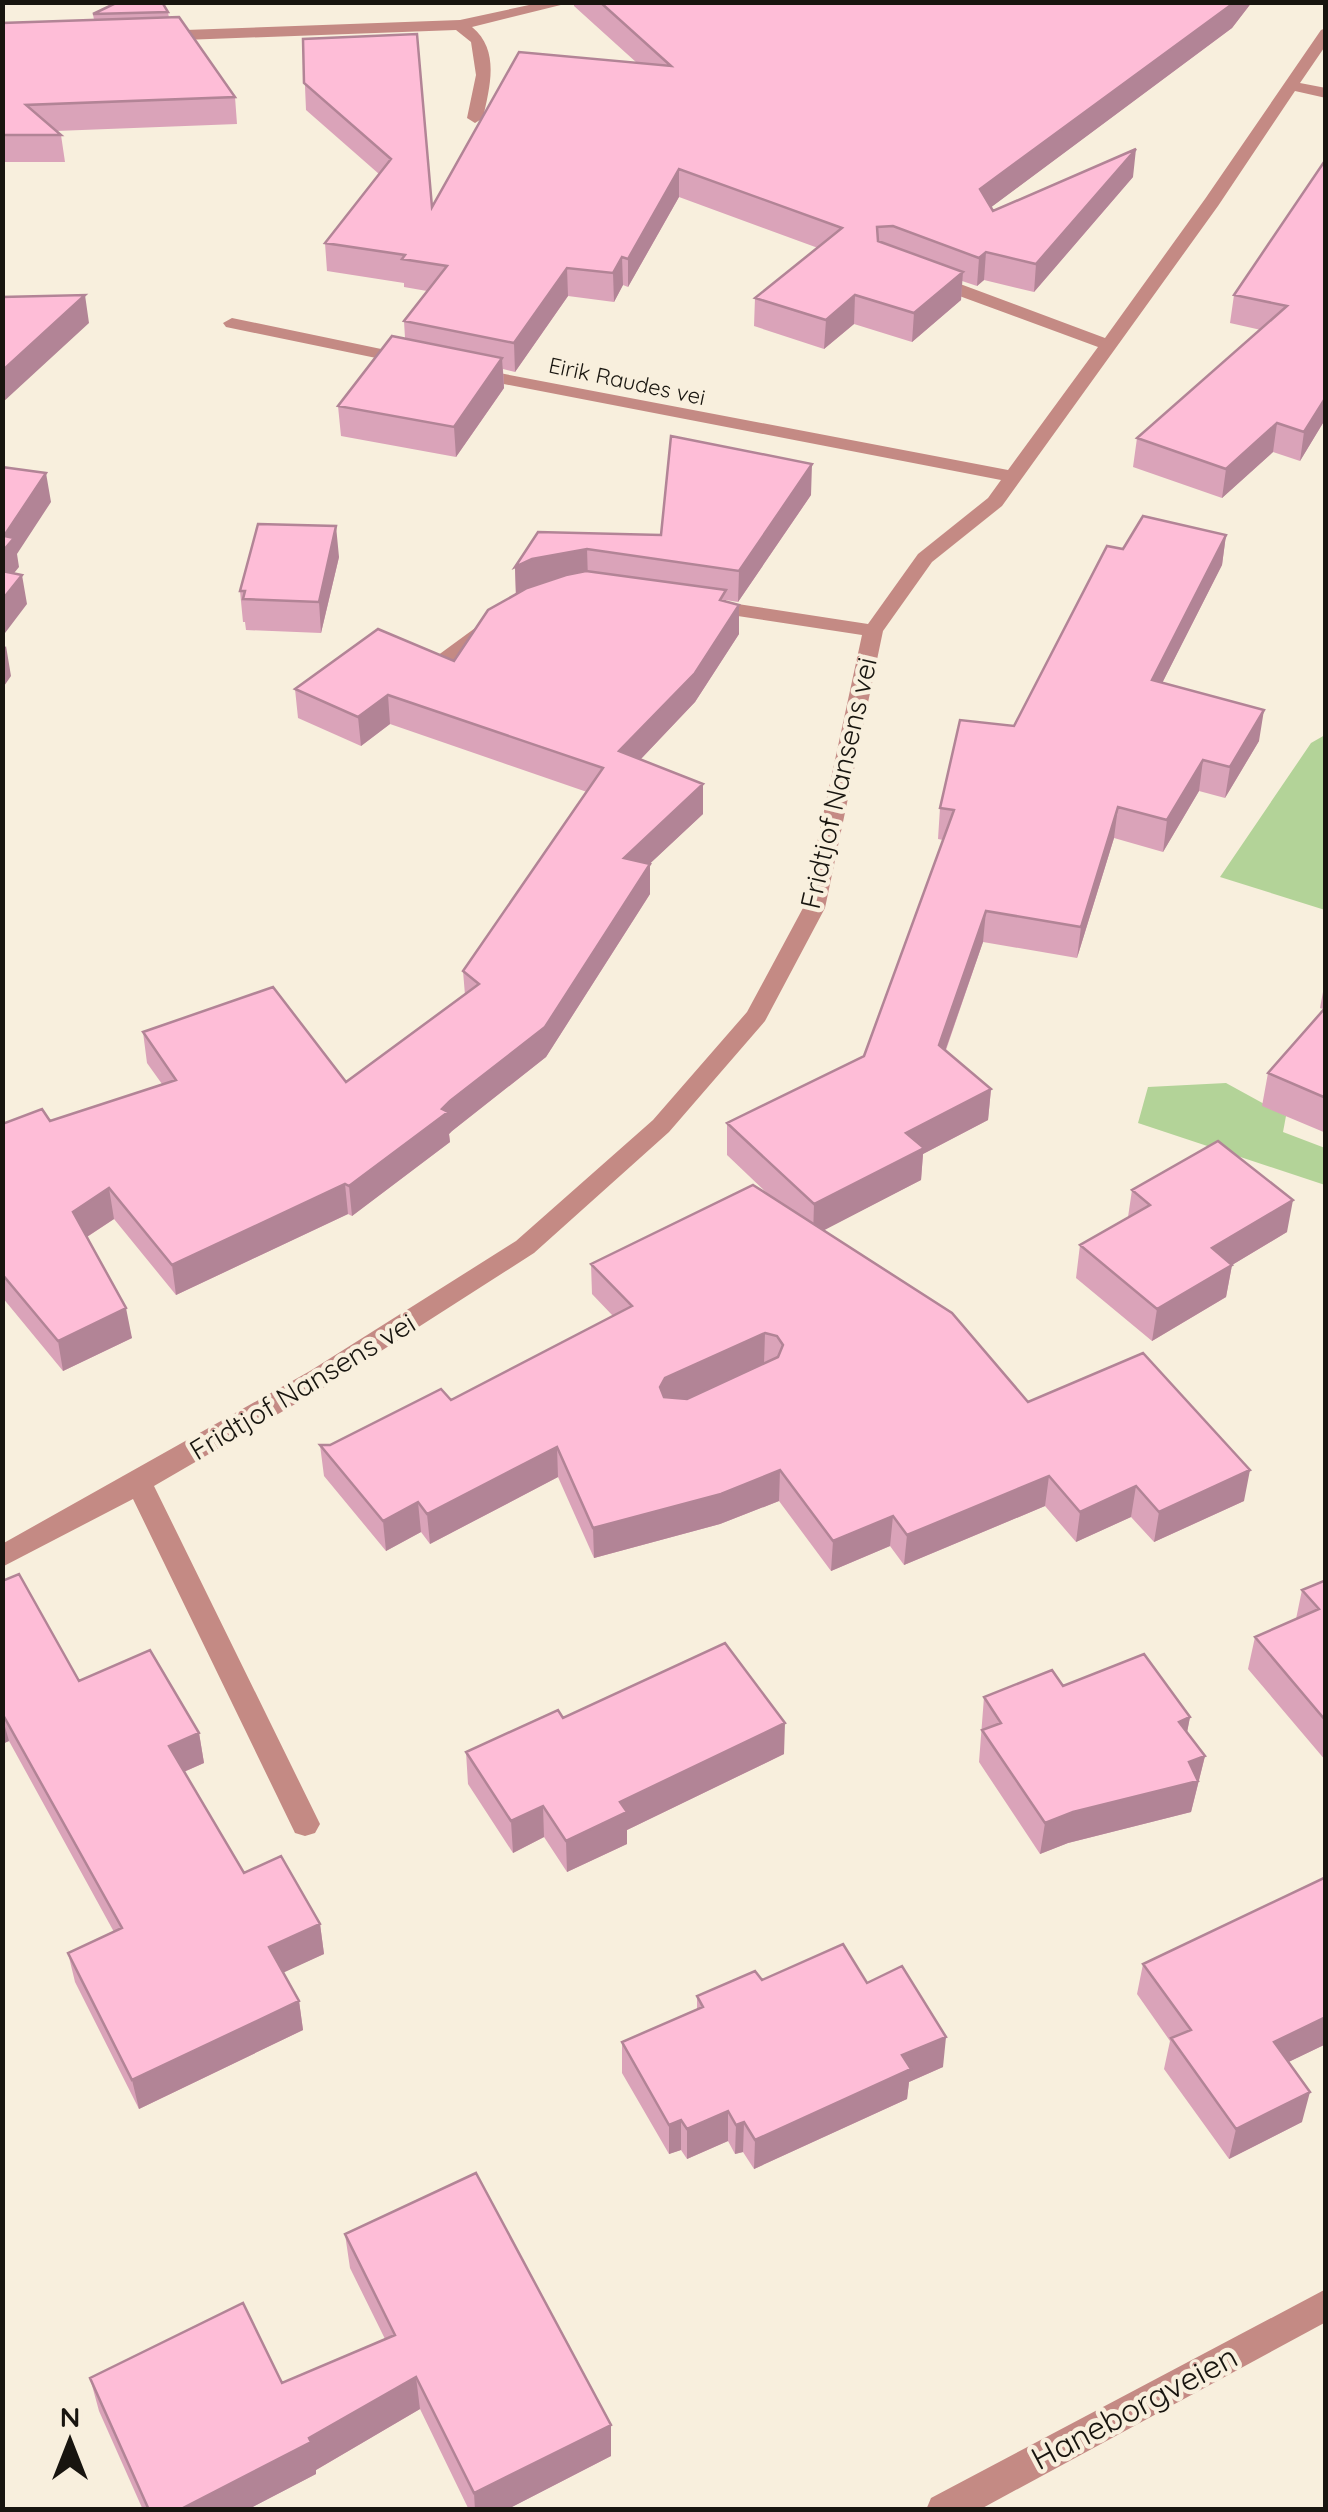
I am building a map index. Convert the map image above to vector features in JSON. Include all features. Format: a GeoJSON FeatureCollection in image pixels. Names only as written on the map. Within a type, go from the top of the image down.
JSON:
{"type":"FeatureCollection","features":[{"type":"Feature","properties":{"kind":"street"},"geometry":{"type":"LineString","coordinates":[[146,36],[460,25],[566,2]]}},
{"type":"Feature","properties":{"kind":"street"},"geometry":{"type":"LineString","coordinates":[[460,25],[478,40],[484,75],[475,118]]}},
{"type":"Feature","properties":{"kind":"street","name":"Fridtjof Nansens vei"},"geometry":{"type":"LineString","coordinates":[[2,1557],[139,1483],[318,1378],[524,1247],[661,1126],[757,1016],[814,908],[873,631],[924,558],[995,502],[1326,32]]}},
{"type":"Feature","properties":{"kind":"street"},"geometry":{"type":"LineString","coordinates":[[1291,86],[1326,93]]}},
{"type":"Feature","properties":{"kind":"street"},"geometry":{"type":"LineString","coordinates":[[903,269],[1108,345]]}},
{"type":"Feature","properties":{"kind":"street","name":"Eirik Raudes vei"},"geometry":{"type":"LineString","coordinates":[[232,323],[728,425],[1013,477]]}},
{"type":"Feature","properties":{"kind":"street"},"geometry":{"type":"LineString","coordinates":[[678,601],[873,631]]}},
{"type":"Feature","properties":{"kind":"street"},"geometry":{"type":"LineString","coordinates":[[433,668],[474,633],[511,610]]}},
{"type":"Feature","properties":{"kind":"street"},"geometry":{"type":"LineString","coordinates":[[139,1483],[305,1824]]}},
{"type":"Feature","properties":{"kind":"street","name":"Haneborgveien"},"geometry":{"type":"LineString","coordinates":[[943,2510],[1326,2304]]}},
{"type":"Feature","properties":{"kind":"green space"},"geometry":{"type":"Polygon","coordinates":[[[1325,735],[1325,910],[1220,877],[1311,743],[1325,735]]]}},
{"type":"Feature","properties":{"kind":"green space"},"geometry":{"type":"Polygon","coordinates":[[[1226,1083],[1286,1116],[1283,1132],[1325,1148],[1325,1185],[1138,1123],[1148,1087],[1226,1083]]]}},
{"type":"Feature","properties":{"kind":"building"},"geometry":{"type":"Polygon","coordinates":[[[118,2],[162,2],[168,12],[93,14],[118,2]]]}},
{"type":"Feature","properties":{"kind":"building"},"geometry":{"type":"Polygon","coordinates":[[[600,2],[1235,2],[980,189],[993,211],[1136,149],[1036,264],[986,252],[979,258],[893,226],[877,227],[878,241],[963,272],[914,313],[855,295],[826,320],[755,298],[842,228],[679,169],[628,259],[622,257],[613,273],[567,268],[514,343],[404,321],[447,266],[402,259],[405,255],[325,243],[391,159],[304,83],[303,39],[417,34],[432,207],[519,52],[671,66],[600,2]]]}},
{"type":"Feature","properties":{"kind":"building"},"geometry":{"type":"Polygon","coordinates":[[[179,17],[235,97],[26,105],[61,135],[2,135],[2,23],[179,17]]]}},
{"type":"Feature","properties":{"kind":"building"},"geometry":{"type":"Polygon","coordinates":[[[1326,159],[1326,397],[1304,432],[1277,423],[1226,469],[1137,438],[1287,306],[1234,295],[1326,159]]]}},
{"type":"Feature","properties":{"kind":"building"},"geometry":{"type":"Polygon","coordinates":[[[85,295],[2,371],[2,297],[85,295]]]}},
{"type":"Feature","properties":{"kind":"building"},"geometry":{"type":"Polygon","coordinates":[[[392,336],[502,358],[454,427],[338,406],[392,336]]]}},
{"type":"Feature","properties":{"kind":"building"},"geometry":{"type":"Polygon","coordinates":[[[671,436],[812,464],[739,571],[587,549],[532,559],[515,567],[538,532],[661,535],[671,436]]]}},
{"type":"Feature","properties":{"kind":"building"},"geometry":{"type":"Polygon","coordinates":[[[2,467],[46,473],[4,536],[14,538],[2,552],[2,467]]]}},
{"type":"Feature","properties":{"kind":"building"},"geometry":{"type":"Polygon","coordinates":[[[1143,516],[1226,535],[1152,680],[1264,710],[1230,767],[1203,760],[1167,820],[1118,807],[1081,927],[986,911],[939,1045],[991,1089],[906,1133],[924,1148],[814,1204],[727,1123],[864,1056],[954,810],[940,808],[960,720],[1014,726],[1107,546],[1123,549],[1143,516]]]}},
{"type":"Feature","properties":{"kind":"building"},"geometry":{"type":"Polygon","coordinates":[[[258,524],[336,526],[319,602],[243,599],[245,591],[240,591],[258,524]]]}},
{"type":"Feature","properties":{"kind":"building"},"geometry":{"type":"Polygon","coordinates":[[[2,571],[22,575],[2,600],[2,571]]]}},
{"type":"Feature","properties":{"kind":"building"},"geometry":{"type":"Polygon","coordinates":[[[586,571],[726,590],[720,600],[739,605],[695,673],[619,751],[703,784],[624,858],[650,864],[545,1027],[450,1101],[442,1109],[448,1112],[349,1186],[345,1184],[172,1265],[109,1188],[73,1212],[126,1308],[58,1341],[2,1274],[2,1124],[42,1109],[50,1121],[176,1080],[143,1032],[273,987],[346,1082],[479,984],[463,971],[603,768],[388,695],[358,717],[295,689],[378,629],[454,661],[488,610],[527,588],[586,571]]]}},
{"type":"Feature","properties":{"kind":"building"},"geometry":{"type":"Polygon","coordinates":[[[1326,1007],[1326,1098],[1268,1073],[1326,1007]]]}},
{"type":"Feature","properties":{"kind":"building"},"geometry":{"type":"Polygon","coordinates":[[[1218,1141],[1293,1200],[1212,1248],[1232,1265],[1157,1309],[1080,1245],[1150,1205],[1132,1190],[1218,1141]]]}},
{"type":"Feature","properties":{"kind":"building"},"geometry":{"type":"Polygon","coordinates":[[[753,1185],[952,1313],[1028,1402],[1143,1353],[1250,1470],[1159,1512],[1136,1486],[1080,1512],[1049,1476],[907,1535],[893,1516],[833,1541],[780,1470],[721,1494],[593,1528],[557,1447],[427,1514],[418,1502],[383,1521],[320,1445],[330,1445],[441,1389],[451,1400],[632,1306],[591,1264],[753,1185]],[[765,1333],[665,1378],[660,1387],[664,1397],[687,1399],[778,1357],[783,1345],[777,1336],[765,1333]]]}},
{"type":"Feature","properties":{"kind":"building"},"geometry":{"type":"Polygon","coordinates":[[[19,1574],[79,1681],[150,1650],[199,1733],[169,1746],[244,1873],[281,1856],[320,1924],[269,1947],[299,2001],[132,2080],[68,1953],[122,1928],[2,1713],[2,1581],[19,1574]]]}},
{"type":"Feature","properties":{"kind":"building"},"geometry":{"type":"Polygon","coordinates":[[[1326,1580],[1326,1721],[1255,1637],[1319,1609],[1302,1590],[1326,1580]]]}},
{"type":"Feature","properties":{"kind":"building"},"geometry":{"type":"Polygon","coordinates":[[[725,1643],[785,1723],[620,1802],[627,1812],[566,1841],[543,1806],[511,1821],[466,1752],[558,1710],[563,1718],[725,1643]]]}},
{"type":"Feature","properties":{"kind":"building"},"geometry":{"type":"Polygon","coordinates":[[[1144,1654],[1190,1717],[1179,1722],[1205,1756],[1189,1762],[1198,1781],[1073,1812],[1045,1823],[982,1730],[1001,1723],[984,1697],[1052,1670],[1063,1686],[1144,1654]]]}},
{"type":"Feature","properties":{"kind":"building"},"geometry":{"type":"Polygon","coordinates":[[[1326,1877],[1326,2017],[1274,2042],[1310,2092],[1236,2129],[1171,2038],[1191,2030],[1143,1964],[1326,1877]]]}},
{"type":"Feature","properties":{"kind":"building"},"geometry":{"type":"Polygon","coordinates":[[[843,1944],[867,1983],[902,1966],[946,2037],[902,2055],[911,2069],[755,2140],[744,2122],[736,2125],[728,2111],[687,2129],[681,2120],[669,2125],[622,2042],[703,2007],[697,1996],[755,1971],[762,1980],[843,1944]]]}},
{"type":"Feature","properties":{"kind":"building"},"geometry":{"type":"Polygon","coordinates":[[[476,2173],[611,2425],[474,2493],[416,2377],[309,2438],[311,2442],[179,2510],[149,2510],[90,2378],[243,2303],[282,2383],[395,2335],[345,2234],[476,2173]]]}}]}
